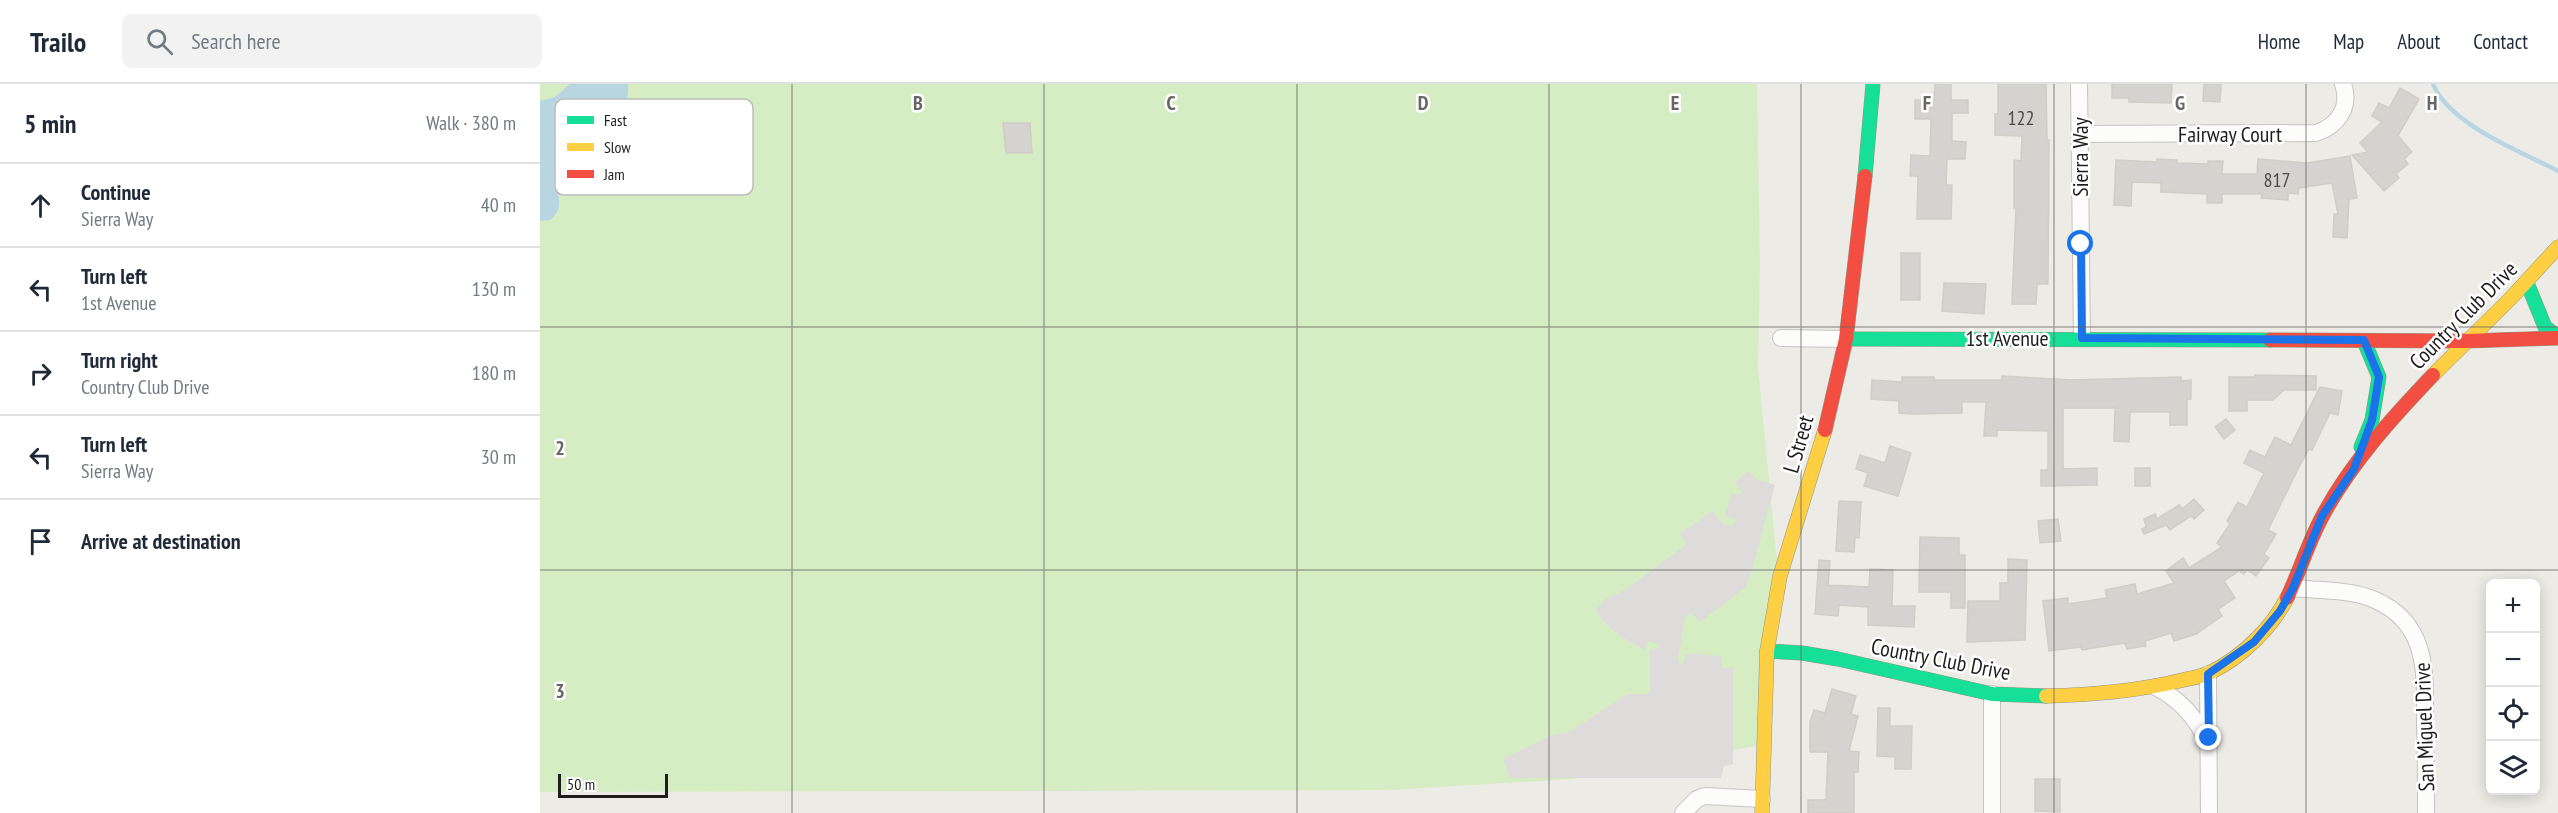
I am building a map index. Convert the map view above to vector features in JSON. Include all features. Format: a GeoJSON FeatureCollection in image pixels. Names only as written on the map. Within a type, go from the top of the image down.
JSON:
{"type":"FeatureCollection","features":[{"type":"Feature","properties":{"kind":"street","name":"L Street"},"geometry":{"type":"LineString","coordinates":[[1762,806],[1767,651],[1780,576],[1825,430],[1846,339],[1873,84]]}},
{"type":"Feature","properties":{"kind":"street","name":"Sierra Way"},"geometry":{"type":"LineString","coordinates":[[2079,84],[2082,338]]}},
{"type":"Feature","properties":{"kind":"street","name":"Fairway Court"},"geometry":{"type":"LineString","coordinates":[[2080,134],[2316,133],[2326,130],[2341,117],[2345,108],[2343,84]]}},
{"type":"Feature","properties":{"kind":"street","name":"Country Club Drive"},"geometry":{"type":"LineString","coordinates":[[1767,651],[1802,653],[1829,658],[1992,694],[2091,696],[2156,687],[2208,674],[2254,642],[2280,611],[2293,588],[2322,516],[2365,452],[2412,397],[2466,340],[2527,283],[2558,247]]}},
{"type":"Feature","properties":{"kind":"street"},"geometry":{"type":"LineString","coordinates":[[2527,283],[2545,327],[2558,337]]}},
{"type":"Feature","properties":{"kind":"street","name":"1st Avenue"},"geometry":{"type":"LineString","coordinates":[[1781,338],[2466,340],[2558,337]]}},
{"type":"Feature","properties":{"kind":"street","name":"Country Club Drive"},"geometry":{"type":"LineString","coordinates":[[2354,469],[2372,420],[2379,377],[2364,340]]}},
{"type":"Feature","properties":{"kind":"street","name":"San Miguel Drive"},"geometry":{"type":"LineString","coordinates":[[2293,588],[2373,599],[2398,615],[2414,636],[2422,654],[2425,674],[2426,813]]}},
{"type":"Feature","properties":{"kind":"street"},"geometry":{"type":"LineString","coordinates":[[2208,674],[2209,813]]}},
{"type":"Feature","properties":{"kind":"street"},"geometry":{"type":"LineString","coordinates":[[2156,687],[2174,698],[2193,715],[2209,744]]}},
{"type":"Feature","properties":{"kind":"street"},"geometry":{"type":"LineString","coordinates":[[1992,694],[1992,813]]}},
{"type":"Feature","properties":{"kind":"street"},"geometry":{"type":"LineString","coordinates":[[1683,813],[1697,799],[1705,796],[1762,806]]}},
{"type":"Feature","properties":{"kind":"green space"},"geometry":{"type":"Polygon","coordinates":[[[540,84],[1757,84],[1760,262],[1758,367],[1779,582],[1762,745],[1572,779],[1390,790],[540,792],[540,84]]]}},
{"type":"Feature","properties":{"kind":"shaded area"},"geometry":{"type":"Polygon","coordinates":[[[1749,471],[1756,479],[1775,485],[1749,581],[1746,587],[1700,622],[1692,613],[1687,615],[1678,658],[1680,664],[1684,662],[1685,653],[1721,656],[1722,668],[1733,667],[1733,764],[1724,766],[1721,778],[1509,778],[1503,759],[1555,734],[1567,733],[1630,694],[1650,694],[1650,649],[1660,648],[1660,645],[1648,641],[1644,650],[1608,626],[1595,610],[1606,599],[1628,588],[1687,544],[1680,534],[1712,511],[1724,525],[1731,526],[1736,520],[1725,515],[1732,493],[1741,495],[1742,492],[1735,482],[1749,471]]]}},
{"type":"Feature","properties":{"kind":"water"},"geometry":{"type":"Polygon","coordinates":[[[570,84],[628,84],[626,99],[555,99],[555,195],[558,195],[559,208],[550,220],[540,221],[540,101],[555,97],[570,84]]]}},
{"type":"Feature","properties":{"kind":"building"},"geometry":{"type":"Polygon","coordinates":[[[1935,84],[1951,84],[1951,100],[1968,100],[1968,113],[1952,113],[1952,141],[1966,142],[1965,159],[1947,159],[1946,185],[1952,185],[1951,219],[1917,219],[1918,176],[1910,176],[1911,155],[1930,156],[1931,119],[1915,119],[1915,100],[1934,100],[1935,84]]]}},
{"type":"Feature","properties":{"kind":"building"},"geometry":{"type":"Polygon","coordinates":[[[1998,84],[2046,84],[2047,140],[2049,140],[2048,284],[2037,284],[2036,304],[2012,304],[2016,208],[2014,208],[2014,160],[2021,161],[2022,136],[1995,135],[1998,84]]]}},
{"type":"Feature","properties":{"kind":"building"},"geometry":{"type":"Polygon","coordinates":[[[2112,84],[2172,84],[2171,103],[2129,102],[2129,98],[2112,98],[2112,84]]]}},
{"type":"Feature","properties":{"kind":"building"},"geometry":{"type":"Polygon","coordinates":[[[2204,84],[2221,84],[2220,102],[2203,101],[2204,84]]]}},
{"type":"Feature","properties":{"kind":"building"},"geometry":{"type":"Polygon","coordinates":[[[2400,88],[2419,99],[2398,136],[2412,152],[2404,159],[2408,164],[2396,174],[2399,178],[2384,191],[2352,155],[2368,152],[2360,143],[2382,122],[2372,116],[2379,103],[2389,108],[2400,88]]]}},
{"type":"Feature","properties":{"kind":"building"},"geometry":{"type":"Polygon","coordinates":[[[1003,123],[1030,123],[1032,153],[1006,153],[1003,123]]]}},
{"type":"Feature","properties":{"kind":"building"},"geometry":{"type":"Polygon","coordinates":[[[2350,156],[2357,198],[2349,199],[2347,238],[2333,237],[2334,214],[2338,214],[2332,183],[2299,188],[2298,194],[2288,193],[2288,200],[2261,198],[2262,194],[2222,194],[2222,203],[2207,203],[2207,194],[2161,192],[2161,183],[2132,182],[2131,206],[2114,205],[2116,160],[2157,162],[2157,159],[2177,160],[2177,163],[2208,164],[2208,161],[2223,161],[2222,174],[2257,174],[2258,159],[2307,163],[2350,156]]]}},
{"type":"Feature","properties":{"kind":"building"},"geometry":{"type":"Polygon","coordinates":[[[1901,253],[1920,253],[1920,300],[1901,300],[1901,253]]]}},
{"type":"Feature","properties":{"kind":"building"},"geometry":{"type":"Polygon","coordinates":[[[1944,283],[1986,284],[1984,314],[1942,311],[1944,283]]]}},
{"type":"Feature","properties":{"kind":"building"},"geometry":{"type":"Polygon","coordinates":[[[2255,375],[2316,376],[2316,390],[2284,390],[2273,400],[2247,400],[2247,411],[2229,411],[2229,377],[2255,377],[2255,375]]]}},
{"type":"Feature","properties":{"kind":"building"},"geometry":{"type":"Polygon","coordinates":[[[2002,376],[2071,380],[2181,377],[2181,381],[2191,380],[2191,399],[2187,399],[2187,425],[2170,425],[2170,412],[2130,412],[2129,442],[2114,441],[2115,408],[2063,408],[2063,469],[2097,468],[2097,485],[2041,486],[2041,470],[2048,470],[2048,431],[1997,430],[1997,436],[1984,436],[1986,402],[1962,402],[1962,413],[1912,414],[1899,413],[1899,401],[1871,399],[1872,380],[1902,382],[1902,377],[1934,377],[1934,380],[2002,380],[2002,376]]]}},
{"type":"Feature","properties":{"kind":"building"},"geometry":{"type":"Polygon","coordinates":[[[2320,387],[2342,391],[2338,415],[2330,413],[2312,450],[2309,449],[2300,465],[2268,530],[2276,534],[2264,554],[2269,558],[2256,576],[2247,570],[2244,574],[2239,571],[2224,581],[2235,598],[2218,609],[2222,616],[2196,634],[2174,641],[2171,633],[2145,641],[2146,646],[2127,649],[2125,643],[2082,650],[2081,647],[2049,651],[2043,601],[2068,598],[2068,604],[2107,598],[2105,590],[2135,584],[2137,594],[2174,583],[2166,571],[2183,558],[2189,568],[2222,547],[2217,543],[2230,524],[2227,521],[2238,502],[2247,507],[2264,473],[2244,463],[2250,450],[2265,457],[2275,437],[2291,445],[2320,387]]]}},
{"type":"Feature","properties":{"kind":"building"},"geometry":{"type":"Polygon","coordinates":[[[2226,419],[2235,430],[2224,439],[2215,427],[2226,419]]]}},
{"type":"Feature","properties":{"kind":"building"},"geometry":{"type":"Polygon","coordinates":[[[1890,446],[1911,453],[1898,496],[1864,486],[1868,473],[1856,469],[1860,455],[1885,463],[1890,446]]]}},
{"type":"Feature","properties":{"kind":"building"},"geometry":{"type":"Polygon","coordinates":[[[2135,468],[2150,468],[2150,486],[2135,486],[2135,468]]]}},
{"type":"Feature","properties":{"kind":"building"},"geometry":{"type":"Polygon","coordinates":[[[2194,499],[2204,510],[2194,519],[2191,516],[2170,530],[2166,525],[2144,534],[2142,529],[2146,527],[2144,519],[2155,514],[2157,519],[2179,505],[2182,509],[2194,499]]]}},
{"type":"Feature","properties":{"kind":"building"},"geometry":{"type":"Polygon","coordinates":[[[1839,501],[1861,502],[1859,538],[1855,537],[1854,552],[1836,551],[1839,501]]]}},
{"type":"Feature","properties":{"kind":"building"},"geometry":{"type":"Polygon","coordinates":[[[2058,519],[2061,541],[2040,543],[2038,521],[2058,519]]]}},
{"type":"Feature","properties":{"kind":"building"},"geometry":{"type":"Polygon","coordinates":[[[1920,537],[1959,538],[1959,555],[1965,555],[1965,608],[1951,608],[1951,592],[1919,592],[1920,537]]]}},
{"type":"Feature","properties":{"kind":"building"},"geometry":{"type":"Polygon","coordinates":[[[2008,559],[2027,560],[2025,640],[1967,642],[1968,601],[2000,601],[2000,583],[2008,583],[2008,559]]]}},
{"type":"Feature","properties":{"kind":"building"},"geometry":{"type":"Polygon","coordinates":[[[1819,560],[1830,561],[1828,585],[1869,587],[1870,569],[1893,570],[1892,606],[1915,606],[1914,627],[1868,625],[1868,607],[1839,605],[1838,616],[1815,614],[1819,560]]]}},
{"type":"Feature","properties":{"kind":"building"},"geometry":{"type":"Polygon","coordinates":[[[1832,689],[1856,696],[1851,714],[1858,716],[1849,751],[1859,752],[1858,772],[1854,772],[1854,813],[1808,813],[1808,800],[1826,800],[1828,752],[1810,752],[1810,722],[1814,710],[1825,713],[1832,689]]]}},
{"type":"Feature","properties":{"kind":"building"},"geometry":{"type":"Polygon","coordinates":[[[1878,708],[1890,708],[1890,726],[1912,726],[1911,769],[1895,769],[1895,757],[1877,756],[1878,708]]]}},
{"type":"Feature","properties":{"kind":"building"},"geometry":{"type":"Polygon","coordinates":[[[2035,779],[2060,779],[2060,812],[2035,811],[2035,779]]]}},
{"type":"Feature","properties":{"kind":"waterway"},"geometry":{"type":"LineString","coordinates":[[2433,84],[2442,99],[2454,112],[2470,124],[2558,171]]}},
{"type":"Feature","properties":{"kind":"traffic: fast"},"geometry":{"type":"LineString","coordinates":[[1865,176],[1873,84]]}},
{"type":"Feature","properties":{"kind":"traffic: fast"},"geometry":{"type":"LineString","coordinates":[[2527,283],[2545,327],[2558,337]]}},
{"type":"Feature","properties":{"kind":"traffic: fast"},"geometry":{"type":"LineString","coordinates":[[1846,339],[2270,340]]}},
{"type":"Feature","properties":{"kind":"traffic: fast"},"geometry":{"type":"LineString","coordinates":[[2361,447],[2372,420],[2379,377],[2364,341]]}},
{"type":"Feature","properties":{"kind":"traffic: fast"},"geometry":{"type":"LineString","coordinates":[[1767,651],[1802,653],[1838,659],[1992,694],[2046,696]]}},
{"type":"Feature","properties":{"kind":"traffic: slow"},"geometry":{"type":"LineString","coordinates":[[2433,375],[2510,299],[2558,247]]}},
{"type":"Feature","properties":{"kind":"traffic: slow"},"geometry":{"type":"LineString","coordinates":[[1762,813],[1767,651],[1780,576],[1825,430]]}},
{"type":"Feature","properties":{"kind":"traffic: slow"},"geometry":{"type":"LineString","coordinates":[[2046,696],[2132,690],[2206,674],[2221,667],[2254,642],[2273,621],[2287,598]]}},
{"type":"Feature","properties":{"kind":"traffic: jam"},"geometry":{"type":"LineString","coordinates":[[1825,430],[1846,339],[1865,176]]}},
{"type":"Feature","properties":{"kind":"traffic: jam"},"geometry":{"type":"LineString","coordinates":[[2270,340],[2466,341],[2558,338]]}},
{"type":"Feature","properties":{"kind":"traffic: jam"},"geometry":{"type":"LineString","coordinates":[[2287,598],[2317,527],[2345,478],[2387,425],[2433,375]]}},
{"type":"Feature","properties":{"kind":"route"},"geometry":{"type":"LineString","coordinates":[[2081,244],[2082,338],[2364,340],[2379,377],[2377,401],[2372,420],[2354,469],[2322,516],[2293,588],[2280,611],[2254,642],[2208,674],[2209,738]]}}]}
